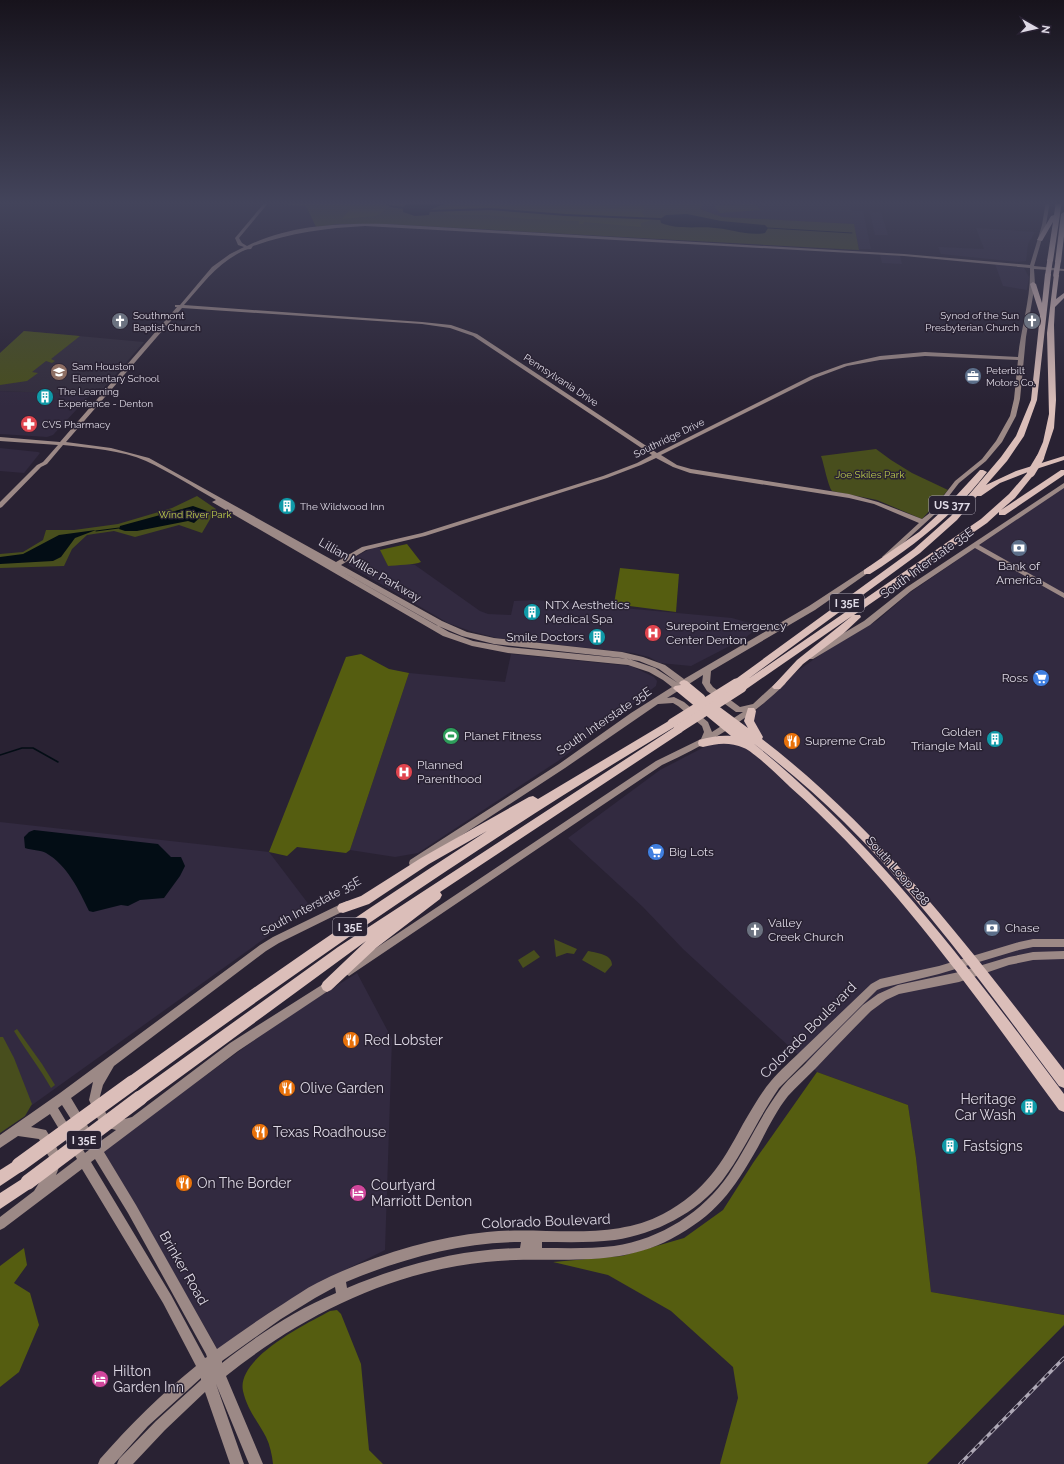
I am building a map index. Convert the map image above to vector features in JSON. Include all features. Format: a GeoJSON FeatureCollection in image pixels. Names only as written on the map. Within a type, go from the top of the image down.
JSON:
{"type":"FeatureCollection","features":[{"type":"Feature","properties":{"kind":"highway","name":"I 35E"},"geometry":{"type":"LineString","coordinates":[[739,686],[917,551],[954,518],[1013,446],[1031,412],[1037,388],[1049,269]]}},
{"type":"Feature","properties":{"kind":"highway","name":"I 35E"},"geometry":{"type":"LineString","coordinates":[[0,1202],[342,951],[675,726],[739,686],[891,586],[984,521],[1012,496],[1032,473],[1047,444],[1053,419],[1050,336],[1057,269]]}},
{"type":"Feature","properties":{"kind":"highway"},"geometry":{"type":"LineString","coordinates":[[1033,284],[1043,316]]}},
{"type":"Feature","properties":{"kind":"highway"},"geometry":{"type":"LineString","coordinates":[[1053,306],[1064,295]]}},
{"type":"Feature","properties":{"kind":"highway","name":"US 377"},"geometry":{"type":"LineString","coordinates":[[867,572],[901,550],[921,534],[945,512],[1000,456],[1013,446]]}},
{"type":"Feature","properties":{"kind":"highway"},"geometry":{"type":"LineString","coordinates":[[968,502],[984,490],[1008,477],[1064,458]]}},
{"type":"Feature","properties":{"kind":"highway"},"geometry":{"type":"LineString","coordinates":[[984,521],[1001,514],[1064,472]]}},
{"type":"Feature","properties":{"kind":"highway"},"geometry":{"type":"LineString","coordinates":[[777,687],[800,662],[841,631],[891,586]]}},
{"type":"Feature","properties":{"kind":"highway","name":"South Loop 288"},"geometry":{"type":"LineString","coordinates":[[681,686],[731,726],[754,749],[846,825],[903,877],[980,971],[1064,1081]]}},
{"type":"Feature","properties":{"kind":"highway"},"geometry":{"type":"LineString","coordinates":[[754,708],[749,721],[750,726],[767,748]]}},
{"type":"Feature","properties":{"kind":"highway","name":"I 35E"},"geometry":{"type":"LineString","coordinates":[[0,1179],[261,988],[341,933],[574,780],[675,726]]}},
{"type":"Feature","properties":{"kind":"highway","name":"South Loop 288"},"geometry":{"type":"LineString","coordinates":[[731,726],[767,748],[795,771],[846,825],[959,964],[1064,1105]]}},
{"type":"Feature","properties":{"kind":"highway"},"geometry":{"type":"LineString","coordinates":[[703,743],[718,739],[731,739],[754,749]]}},
{"type":"Feature","properties":{"kind":"highway"},"geometry":{"type":"LineString","coordinates":[[343,908],[365,900],[432,857],[544,794],[574,780]]}},
{"type":"Feature","properties":{"kind":"highway"},"geometry":{"type":"LineString","coordinates":[[327,986],[372,944],[458,878],[485,855]]}},
{"type":"Feature","properties":{"kind":"main road"},"geometry":{"type":"LineString","coordinates":[[0,506],[39,466],[45,463],[56,446],[106,386],[178,306],[214,269]]}},
{"type":"Feature","properties":{"kind":"main road","name":"South Interstate 35E"},"geometry":{"type":"LineString","coordinates":[[0,1142],[112,1062],[263,948],[307,924],[343,908],[562,766],[613,729],[707,670],[801,615],[867,572],[943,502],[957,482],[984,460],[1004,433],[1016,407],[1020,359],[1033,284],[1032,269]]}},
{"type":"Feature","properties":{"kind":"main road"},"geometry":{"type":"LineString","coordinates":[[1038,269],[1064,270]]}},
{"type":"Feature","properties":{"kind":"main road"},"geometry":{"type":"LineString","coordinates":[[89,408],[113,385],[178,306]]}},
{"type":"Feature","properties":{"kind":"main road","name":"Pennsylvania Drive"},"geometry":{"type":"LineString","coordinates":[[178,306],[422,323],[463,330],[475,335],[675,466],[690,472],[849,496],[876,503],[923,522]]}},
{"type":"Feature","properties":{"kind":"main road","name":"Southridge Drive"},"geometry":{"type":"LineString","coordinates":[[331,569],[364,548],[423,535],[605,477],[658,456],[812,377],[846,365],[886,357],[925,354],[1020,359]]}},
{"type":"Feature","properties":{"kind":"main road"},"geometry":{"type":"LineString","coordinates":[[106,386],[113,385]]}},
{"type":"Feature","properties":{"kind":"main road"},"geometry":{"type":"LineString","coordinates":[[0,439],[56,446]]}},
{"type":"Feature","properties":{"kind":"main road"},"geometry":{"type":"LineString","coordinates":[[0,444],[56,446]]}},
{"type":"Feature","properties":{"kind":"main road","name":"Lillian Miller Parkway"},"geometry":{"type":"LineString","coordinates":[[56,446],[117,450],[147,459],[337,565],[446,634],[508,650],[582,654]]}},
{"type":"Feature","properties":{"kind":"main road","name":"Lillian Miller Parkway"},"geometry":{"type":"LineString","coordinates":[[56,446],[102,451],[142,462],[331,569],[404,607],[464,634],[493,641],[629,662],[641,665],[681,686]]}},
{"type":"Feature","properties":{"kind":"main road","name":"South Interstate 35E"},"geometry":{"type":"LineString","coordinates":[[0,1224],[234,1047],[568,826],[584,813],[659,763],[703,743],[731,726],[754,708],[808,658],[873,618],[909,589],[1064,485]]}},
{"type":"Feature","properties":{"kind":"main road"},"geometry":{"type":"LineString","coordinates":[[977,543],[1064,590]]}},
{"type":"Feature","properties":{"kind":"main road"},"geometry":{"type":"LineString","coordinates":[[977,543],[1064,596]]}},
{"type":"Feature","properties":{"kind":"main road"},"geometry":{"type":"LineString","coordinates":[[484,645],[493,641]]}},
{"type":"Feature","properties":{"kind":"main road"},"geometry":{"type":"LineString","coordinates":[[707,670],[706,683],[710,689],[734,708],[754,708]]}},
{"type":"Feature","properties":{"kind":"main road"},"geometry":{"type":"LineString","coordinates":[[656,702],[670,700],[677,702],[704,724],[708,732],[703,743]]}},
{"type":"Feature","properties":{"kind":"main road","name":"Colorado Boulevard"},"geometry":{"type":"LineString","coordinates":[[124,1464],[168,1415],[213,1376],[288,1324],[342,1295],[373,1282],[419,1267],[486,1256],[598,1255],[633,1249],[654,1242],[693,1220],[712,1204],[738,1172],[774,1107],[800,1069],[874,987],[880,984],[959,964],[1019,946],[1033,943],[1064,943]]}},
{"type":"Feature","properties":{"kind":"main road"},"geometry":{"type":"LineString","coordinates":[[1051,955],[1054,950],[1064,946]]}},
{"type":"Feature","properties":{"kind":"main road","name":"Colorado Boulevard"},"geometry":{"type":"LineString","coordinates":[[105,1464],[165,1400],[203,1367],[320,1288],[382,1262],[448,1244],[486,1238],[531,1236],[593,1237],[621,1234],[650,1226],[692,1202],[728,1163],[767,1094],[783,1075],[800,1069],[867,1008],[882,997],[898,990],[929,985],[967,975],[1009,961],[1051,955],[1064,955]]}},
{"type":"Feature","properties":{"kind":"main road"},"geometry":{"type":"LineString","coordinates":[[112,1062],[98,1083],[94,1100],[105,1122],[121,1125],[136,1120]]}},
{"type":"Feature","properties":{"kind":"main road","name":"Brinker Road"},"geometry":{"type":"LineString","coordinates":[[64,1097],[159,1256],[212,1352],[215,1359],[213,1376],[237,1464]]}},
{"type":"Feature","properties":{"kind":"main road","name":"Brinker Road"},"geometry":{"type":"LineString","coordinates":[[51,1106],[167,1300],[203,1367],[213,1376],[256,1464]]}},
{"type":"Feature","properties":{"kind":"main road"},"geometry":{"type":"LineString","coordinates":[[16,1130],[42,1134],[55,1154],[55,1163],[52,1171],[38,1195]]}},
{"type":"Feature","properties":{"kind":"main road"},"geometry":{"type":"LineString","coordinates":[[728,1163],[738,1172]]}},
{"type":"Feature","properties":{"kind":"main road"},"geometry":{"type":"LineString","coordinates":[[531,1236],[531,1255]]}},
{"type":"Feature","properties":{"kind":"main road"},"geometry":{"type":"LineString","coordinates":[[146,1265],[159,1256]]}},
{"type":"Feature","properties":{"kind":"main road"},"geometry":{"type":"LineString","coordinates":[[339,1279],[342,1295]]}},
{"type":"Feature","properties":{"kind":"shaded area"},"geometry":{"type":"Polygon","coordinates":[[[997,269],[1025,269],[1029,277],[1027,290],[1003,286],[997,269]]]}},
{"type":"Feature","properties":{"kind":"shaded area","name":"Sam Houston Elementary School"},"geometry":{"type":"Polygon","coordinates":[[[24,331],[144,342],[98,395],[0,391],[0,353],[24,331]]]}},
{"type":"Feature","properties":{"kind":"shaded area"},"geometry":{"type":"Polygon","coordinates":[[[0,391],[90,395],[53,435],[47,437],[0,434],[0,391]]]}},
{"type":"Feature","properties":{"kind":"shaded area"},"geometry":{"type":"Polygon","coordinates":[[[0,448],[40,453],[24,473],[0,471],[0,448]]]}},
{"type":"Feature","properties":{"kind":"shaded area"},"geometry":{"type":"Polygon","coordinates":[[[1064,487],[1064,1315],[931,1292],[916,1158],[908,1105],[817,1072],[683,949],[643,907],[568,838],[660,770],[735,731],[796,672],[830,648],[878,620],[908,594],[1064,487]]]}},
{"type":"Feature","properties":{"kind":"shaded area"},"geometry":{"type":"Polygon","coordinates":[[[193,506],[207,511],[194,523],[188,521],[137,531],[125,531],[119,529],[120,526],[193,506]]]}},
{"type":"Feature","properties":{"kind":"shaded area"},"geometry":{"type":"Polygon","coordinates":[[[96,530],[75,538],[61,557],[53,561],[0,564],[0,557],[23,554],[59,535],[96,530]]]}},
{"type":"Feature","properties":{"kind":"shaded area"},"geometry":{"type":"Polygon","coordinates":[[[374,547],[380,548],[388,566],[406,563],[415,565],[480,611],[488,614],[511,615],[514,601],[536,600],[732,618],[760,626],[745,638],[691,666],[660,663],[649,657],[633,653],[497,638],[470,631],[448,623],[348,565],[349,560],[374,547]]]}},
{"type":"Feature","properties":{"kind":"shaded area"},"geometry":{"type":"Polygon","coordinates":[[[511,654],[631,666],[654,677],[657,681],[656,686],[558,761],[418,853],[395,857],[350,850],[409,673],[505,682],[511,654]]]}},
{"type":"Feature","properties":{"kind":"shaded area"},"geometry":{"type":"Polygon","coordinates":[[[0,822],[269,852],[310,906],[0,1128],[0,822]]]}},
{"type":"Feature","properties":{"kind":"shaded area"},"geometry":{"type":"Polygon","coordinates":[[[34,830],[158,844],[171,857],[181,857],[185,866],[180,876],[164,898],[140,900],[128,906],[121,905],[93,912],[89,911],[77,887],[60,864],[44,852],[25,848],[24,837],[29,832],[34,830]]]}},
{"type":"Feature","properties":{"kind":"shaded area"},"geometry":{"type":"Polygon","coordinates":[[[357,973],[392,1039],[385,1250],[321,1282],[267,1314],[218,1350],[103,1150],[282,1020],[357,973]]]}},
{"type":"Feature","properties":{"kind":"shaded area"},"geometry":{"type":"Polygon","coordinates":[[[1064,1358],[1064,1464],[960,1464],[1064,1358]]]}},
{"type":"Feature","properties":{"kind":"green space"},"geometry":{"type":"Polygon","coordinates":[[[24,331],[80,336],[51,359],[55,361],[52,363],[46,361],[32,372],[38,373],[27,381],[0,385],[0,353],[24,331]]]}},
{"type":"Feature","properties":{"kind":"green space","name":"Joe Skiles Park"},"geometry":{"type":"Polygon","coordinates":[[[876,449],[912,473],[948,490],[922,519],[877,500],[832,491],[821,456],[876,449]]]}},
{"type":"Feature","properties":{"kind":"green space","name":"Wind River Park"},"geometry":{"type":"Polygon","coordinates":[[[197,496],[216,509],[202,533],[179,525],[135,537],[114,531],[87,535],[72,549],[64,566],[0,568],[0,554],[23,552],[43,540],[46,530],[74,530],[118,524],[172,508],[197,496]]]}},
{"type":"Feature","properties":{"kind":"green space"},"geometry":{"type":"Polygon","coordinates":[[[407,544],[421,562],[388,566],[380,550],[407,544]]]}},
{"type":"Feature","properties":{"kind":"green space"},"geometry":{"type":"Polygon","coordinates":[[[620,568],[679,574],[676,612],[614,604],[620,568]]]}},
{"type":"Feature","properties":{"kind":"green space"},"geometry":{"type":"Polygon","coordinates":[[[361,654],[389,669],[409,673],[350,850],[346,853],[297,847],[287,856],[269,852],[346,657],[361,654]]]}},
{"type":"Feature","properties":{"kind":"green space"},"geometry":{"type":"Polygon","coordinates":[[[554,939],[577,949],[574,954],[567,953],[556,957],[554,939]]]}},
{"type":"Feature","properties":{"kind":"green space"},"geometry":{"type":"Polygon","coordinates":[[[534,950],[540,957],[523,968],[518,960],[534,950]]]}},
{"type":"Feature","properties":{"kind":"green space"},"geometry":{"type":"Polygon","coordinates":[[[588,951],[600,953],[610,958],[612,965],[605,973],[582,960],[588,951]]]}},
{"type":"Feature","properties":{"kind":"green space"},"geometry":{"type":"Polygon","coordinates":[[[17,1029],[55,1085],[51,1088],[14,1031],[17,1029]]]}},
{"type":"Feature","properties":{"kind":"green space"},"geometry":{"type":"Polygon","coordinates":[[[0,1037],[3,1037],[14,1058],[32,1104],[25,1116],[0,1133],[0,1037]]]}},
{"type":"Feature","properties":{"kind":"green space"},"geometry":{"type":"Polygon","coordinates":[[[817,1072],[908,1105],[916,1158],[931,1292],[1064,1315],[1064,1325],[927,1464],[720,1464],[738,1398],[733,1367],[671,1311],[608,1275],[553,1262],[622,1256],[684,1238],[723,1210],[753,1163],[817,1072]]]}},
{"type":"Feature","properties":{"kind":"green space"},"geometry":{"type":"Polygon","coordinates":[[[24,1248],[27,1265],[14,1283],[30,1293],[39,1325],[19,1372],[0,1387],[0,1266],[24,1248]]]}},
{"type":"Feature","properties":{"kind":"green space"},"geometry":{"type":"Polygon","coordinates":[[[337,1310],[341,1314],[361,1364],[369,1450],[383,1464],[273,1464],[271,1450],[267,1440],[245,1398],[243,1391],[244,1379],[250,1366],[275,1344],[290,1333],[319,1317],[330,1311],[337,1310]]]}},
{"type":"Feature","properties":{"kind":"waterway"},"geometry":{"type":"LineString","coordinates":[[96,531],[119,528]]}},
{"type":"Feature","properties":{"kind":"waterway"},"geometry":{"type":"LineString","coordinates":[[0,755],[22,748],[33,748],[58,762]]}},
{"type":"Feature","properties":{"kind":"railway"},"geometry":{"type":"LineString","coordinates":[[960,1464],[1064,1358]]}},
{"type":"Feature","properties":{"kind":"place","name":"Southmont Baptist Church"},"geometry":{"type":"Point","coordinates":[120,321]}},
{"type":"Feature","properties":{"kind":"place","name":"Synod of the Sun Presbyterian Church"},"geometry":{"type":"Point","coordinates":[1032,321]}},
{"type":"Feature","properties":{"kind":"place","name":"Sam Houston Elementary School"},"geometry":{"type":"Point","coordinates":[59,372]}},
{"type":"Feature","properties":{"kind":"place","name":"Peterbilt Motors Co."},"geometry":{"type":"Point","coordinates":[973,376]}},
{"type":"Feature","properties":{"kind":"place","name":"The Learning Experience - Denton"},"geometry":{"type":"Point","coordinates":[45,397]}},
{"type":"Feature","properties":{"kind":"place","name":"CVS Pharmacy"},"geometry":{"type":"Point","coordinates":[29,424]}},
{"type":"Feature","properties":{"kind":"place","name":"The Wildwood Inn"},"geometry":{"type":"Point","coordinates":[287,506]}},
{"type":"Feature","properties":{"kind":"place","name":"Bank of America"},"geometry":{"type":"Point","coordinates":[1019,548]}},
{"type":"Feature","properties":{"kind":"place","name":"NTX Aesthetics Medical Spa"},"geometry":{"type":"Point","coordinates":[532,612]}},
{"type":"Feature","properties":{"kind":"place","name":"Surepoint Emergency Center Denton"},"geometry":{"type":"Point","coordinates":[653,633]}},
{"type":"Feature","properties":{"kind":"place","name":"Smile Doctors"},"geometry":{"type":"Point","coordinates":[597,637]}},
{"type":"Feature","properties":{"kind":"place","name":"Ross"},"geometry":{"type":"Point","coordinates":[1041,678]}},
{"type":"Feature","properties":{"kind":"place","name":"Planet Fitness"},"geometry":{"type":"Point","coordinates":[451,736]}},
{"type":"Feature","properties":{"kind":"place","name":"Golden Triangle Mall"},"geometry":{"type":"Point","coordinates":[995,739]}},
{"type":"Feature","properties":{"kind":"place","name":"Supreme Crab"},"geometry":{"type":"Point","coordinates":[792,741]}},
{"type":"Feature","properties":{"kind":"place","name":"Planned Parenthood"},"geometry":{"type":"Point","coordinates":[404,772]}},
{"type":"Feature","properties":{"kind":"place","name":"Big Lots"},"geometry":{"type":"Point","coordinates":[656,852]}},
{"type":"Feature","properties":{"kind":"place","name":"Chase"},"geometry":{"type":"Point","coordinates":[992,928]}},
{"type":"Feature","properties":{"kind":"place","name":"Valley Creek Church"},"geometry":{"type":"Point","coordinates":[755,930]}},
{"type":"Feature","properties":{"kind":"place","name":"Red Lobster"},"geometry":{"type":"Point","coordinates":[351,1040]}},
{"type":"Feature","properties":{"kind":"place","name":"Olive Garden"},"geometry":{"type":"Point","coordinates":[287,1088]}},
{"type":"Feature","properties":{"kind":"place","name":"Heritage Car Wash"},"geometry":{"type":"Point","coordinates":[1029,1107]}},
{"type":"Feature","properties":{"kind":"place","name":"Texas Roadhouse"},"geometry":{"type":"Point","coordinates":[260,1132]}},
{"type":"Feature","properties":{"kind":"place","name":"Fastsigns"},"geometry":{"type":"Point","coordinates":[950,1146]}},
{"type":"Feature","properties":{"kind":"place","name":"On The Border"},"geometry":{"type":"Point","coordinates":[184,1183]}},
{"type":"Feature","properties":{"kind":"place","name":"Courtyard Marriott Denton"},"geometry":{"type":"Point","coordinates":[358,1193]}},
{"type":"Feature","properties":{"kind":"place","name":"Hilton Garden Inn"},"geometry":{"type":"Point","coordinates":[100,1379]}}]}
